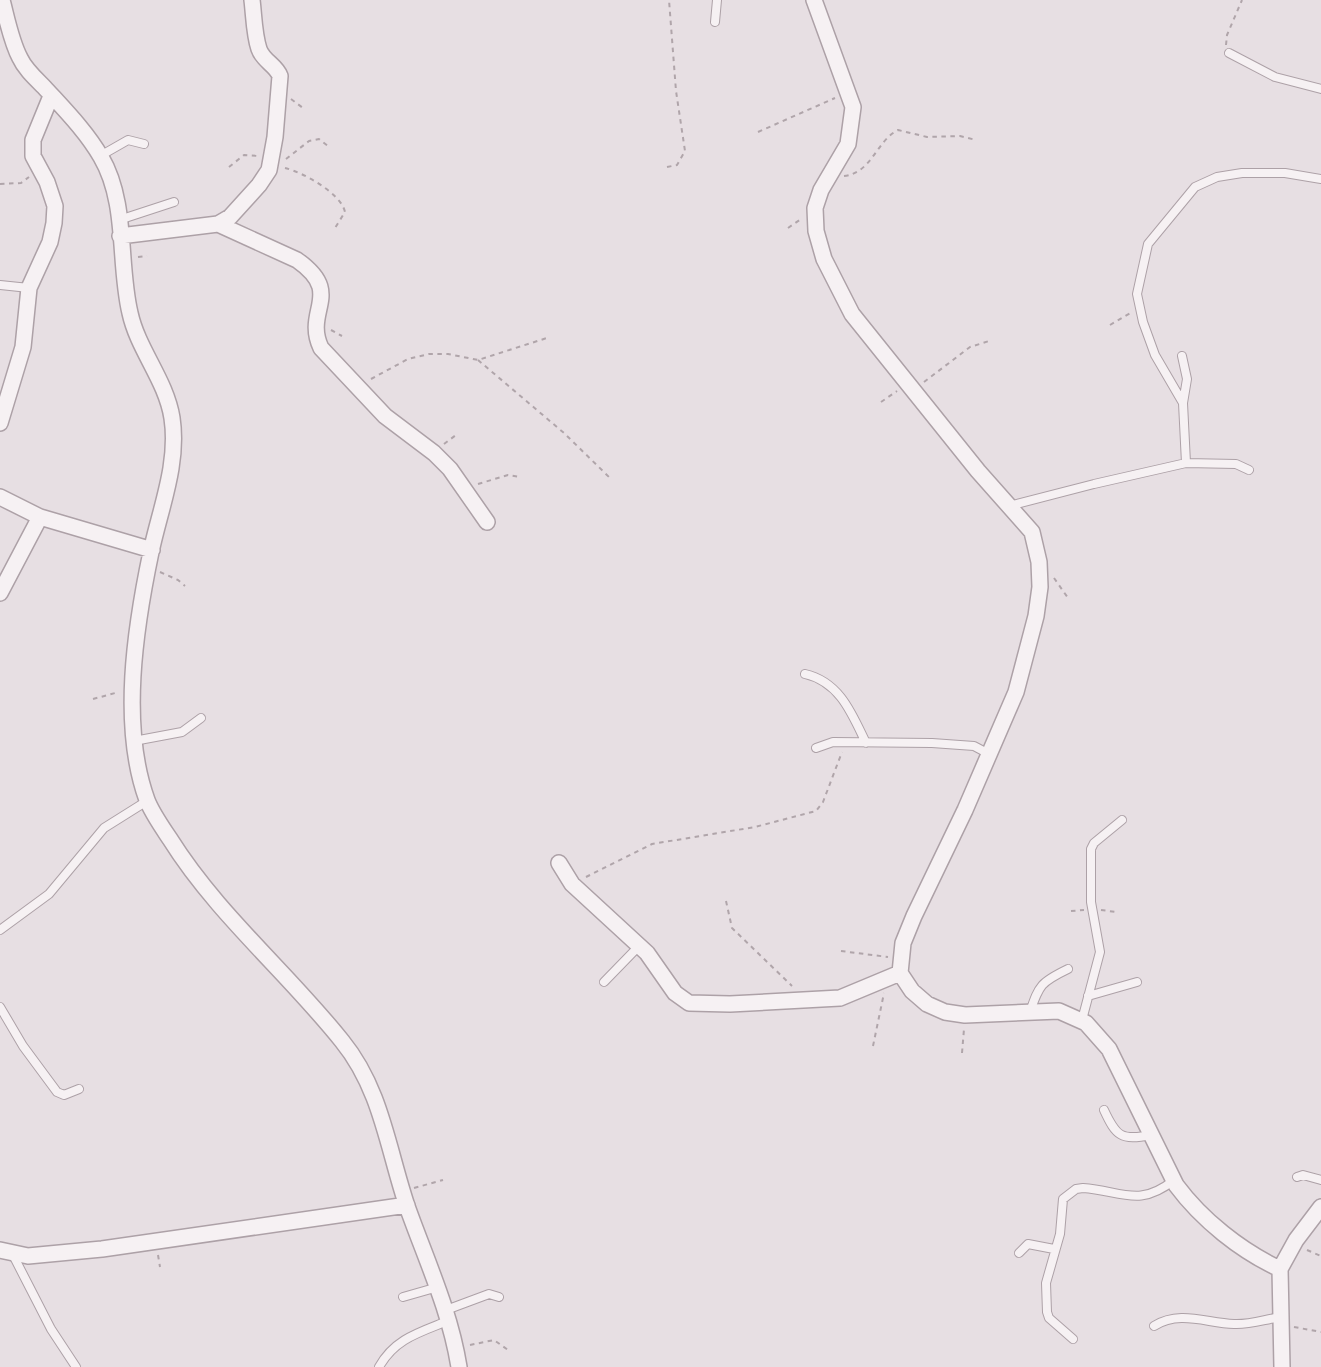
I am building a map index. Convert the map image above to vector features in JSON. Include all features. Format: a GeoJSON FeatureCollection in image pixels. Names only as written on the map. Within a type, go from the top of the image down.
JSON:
{"type":"FeatureCollection","features":[{"type":"Feature","properties":{"kind":"street"},"geometry":{"type":"LineString","coordinates":[[2,0],[19,57],[78,125],[100,156],[114,189],[129,313],[162,387],[171,417],[172,454],[161,522],[152,550],[130,689],[134,741],[147,801],[180,855],[210,894],[352,1054],[382,1113],[405,1198],[448,1315],[459,1367]]}},
{"type":"Feature","properties":{"kind":"street"},"geometry":{"type":"LineString","coordinates":[[120,236],[218,224],[230,217],[275,165],[280,76],[278,69],[259,51],[252,0]]}},
{"type":"Feature","properties":{"kind":"street"},"geometry":{"type":"LineString","coordinates":[[559,863],[572,884],[640,945],[675,993],[689,1003],[730,1004],[840,998],[896,970],[914,916],[991,755],[1016,692],[1040,587],[1038,554],[1032,532],[909,387],[852,314],[824,259],[814,216],[821,190],[848,144],[853,107],[813,0]]}},
{"type":"Feature","properties":{"kind":"street"},"geometry":{"type":"LineString","coordinates":[[0,423],[23,347],[29,288],[50,242],[55,206],[47,182],[33,156],[33,140],[51,96]]}},
{"type":"Feature","properties":{"kind":"street"},"geometry":{"type":"LineString","coordinates":[[218,224],[297,260],[309,268],[320,282],[322,296],[314,325],[315,336],[321,348],[385,416],[434,453],[464,488],[487,522]]}},
{"type":"Feature","properties":{"kind":"street"},"geometry":{"type":"LineString","coordinates":[[0,497],[40,517],[152,550]]}},
{"type":"Feature","properties":{"kind":"street"},"geometry":{"type":"LineString","coordinates":[[0,592],[40,517]]}},
{"type":"Feature","properties":{"kind":"street"},"geometry":{"type":"LineString","coordinates":[[896,970],[912,991],[927,1004],[945,1012],[965,1015],[1059,1011],[1082,1020],[1098,1034],[1109,1049],[1174,1180],[1188,1202],[1235,1242],[1280,1269]]}},
{"type":"Feature","properties":{"kind":"street"},"geometry":{"type":"LineString","coordinates":[[7,1252],[28,1256],[102,1249],[405,1198]]}},
{"type":"Feature","properties":{"kind":"street"},"geometry":{"type":"LineString","coordinates":[[1282,1367],[1283,1320],[1280,1269],[1296,1240],[1321,1207]]}},
{"type":"Feature","properties":{"kind":"lane"},"geometry":{"type":"LineString","coordinates":[[715,22],[717,0]]}},
{"type":"Feature","properties":{"kind":"lane"},"geometry":{"type":"LineString","coordinates":[[1229,52],[1275,77],[1321,89]]}},
{"type":"Feature","properties":{"kind":"lane"},"geometry":{"type":"LineString","coordinates":[[100,156],[128,140],[144,144]]}},
{"type":"Feature","properties":{"kind":"lane"},"geometry":{"type":"LineString","coordinates":[[1186,464],[1186,418],[1183,403],[1155,355],[1137,294],[1148,244],[1195,187],[1217,177],[1242,173],[1285,173],[1321,179]]}},
{"type":"Feature","properties":{"kind":"lane"},"geometry":{"type":"LineString","coordinates":[[119,220],[174,202]]}},
{"type":"Feature","properties":{"kind":"lane"},"geometry":{"type":"LineString","coordinates":[[0,285],[29,288]]}},
{"type":"Feature","properties":{"kind":"lane"},"geometry":{"type":"LineString","coordinates":[[1182,356],[1187,379],[1183,403]]}},
{"type":"Feature","properties":{"kind":"lane"},"geometry":{"type":"LineString","coordinates":[[1009,506],[1186,464],[1236,464],[1249,470]]}},
{"type":"Feature","properties":{"kind":"lane"},"geometry":{"type":"LineString","coordinates":[[805,674],[824,680],[836,689],[851,712],[866,743]]}},
{"type":"Feature","properties":{"kind":"lane"},"geometry":{"type":"LineString","coordinates":[[134,741],[176,734],[201,718]]}},
{"type":"Feature","properties":{"kind":"lane"},"geometry":{"type":"LineString","coordinates":[[816,748],[833,742],[960,744],[974,746],[991,755]]}},
{"type":"Feature","properties":{"kind":"lane"},"geometry":{"type":"LineString","coordinates":[[0,930],[49,894],[104,828],[147,801]]}},
{"type":"Feature","properties":{"kind":"lane"},"geometry":{"type":"LineString","coordinates":[[1082,1020],[1100,952],[1091,902],[1092,849],[1094,843],[1122,820]]}},
{"type":"Feature","properties":{"kind":"lane"},"geometry":{"type":"LineString","coordinates":[[604,982],[640,945]]}},
{"type":"Feature","properties":{"kind":"lane"},"geometry":{"type":"LineString","coordinates":[[1030,1013],[1039,987],[1044,981],[1068,969]]}},
{"type":"Feature","properties":{"kind":"lane"},"geometry":{"type":"LineString","coordinates":[[1088,996],[1137,982]]}},
{"type":"Feature","properties":{"kind":"lane"},"geometry":{"type":"LineString","coordinates":[[0,1007],[23,1046],[57,1092],[64,1095],[79,1089]]}},
{"type":"Feature","properties":{"kind":"lane"},"geometry":{"type":"LineString","coordinates":[[1104,1110],[1115,1132],[1121,1136],[1135,1138],[1151,1135]]}},
{"type":"Feature","properties":{"kind":"lane"},"geometry":{"type":"LineString","coordinates":[[1297,1177],[1303,1175],[1321,1180]]}},
{"type":"Feature","properties":{"kind":"lane"},"geometry":{"type":"LineString","coordinates":[[1073,1339],[1049,1318],[1047,1312],[1046,1283],[1060,1234],[1063,1199],[1076,1189],[1093,1188],[1145,1196],[1161,1190],[1174,1180]]}},
{"type":"Feature","properties":{"kind":"lane"},"geometry":{"type":"LineString","coordinates":[[1019,1253],[1028,1244],[1054,1249]]}},
{"type":"Feature","properties":{"kind":"lane"},"geometry":{"type":"LineString","coordinates":[[7,1252],[76,1367]]}},
{"type":"Feature","properties":{"kind":"lane"},"geometry":{"type":"LineString","coordinates":[[403,1297],[438,1287]]}},
{"type":"Feature","properties":{"kind":"lane"},"geometry":{"type":"LineString","coordinates":[[379,1367],[391,1351],[408,1336],[489,1294],[499,1297]]}},
{"type":"Feature","properties":{"kind":"lane"},"geometry":{"type":"LineString","coordinates":[[1154,1326],[1171,1318],[1184,1317],[1236,1324],[1283,1320]]}},
{"type":"Feature","properties":{"kind":"path"},"geometry":{"type":"LineString","coordinates":[[667,167],[677,165],[685,151],[676,91],[669,0]]}},
{"type":"Feature","properties":{"kind":"path"},"geometry":{"type":"LineString","coordinates":[[1229,52],[1226,39],[1242,0]]}},
{"type":"Feature","properties":{"kind":"path"},"geometry":{"type":"LineString","coordinates":[[758,132],[849,92]]}},
{"type":"Feature","properties":{"kind":"path"},"geometry":{"type":"LineString","coordinates":[[831,173],[839,176],[858,173],[866,167],[889,136],[898,130],[927,137],[960,136],[976,140]]}},
{"type":"Feature","properties":{"kind":"path"},"geometry":{"type":"LineString","coordinates":[[275,165],[309,141],[319,140],[328,146]]}},
{"type":"Feature","properties":{"kind":"path"},"geometry":{"type":"LineString","coordinates":[[229,167],[244,155],[251,154],[313,180],[343,204],[345,212],[335,228]]}},
{"type":"Feature","properties":{"kind":"path"},"geometry":{"type":"LineString","coordinates":[[0,184],[25,181],[28,178],[33,156]]}},
{"type":"Feature","properties":{"kind":"path"},"geometry":{"type":"LineString","coordinates":[[1110,325],[1140,308]]}},
{"type":"Feature","properties":{"kind":"path"},"geometry":{"type":"LineString","coordinates":[[478,360],[550,337]]}},
{"type":"Feature","properties":{"kind":"path"},"geometry":{"type":"LineString","coordinates":[[881,402],[909,387],[970,347],[989,341]]}},
{"type":"Feature","properties":{"kind":"path"},"geometry":{"type":"LineString","coordinates":[[357,387],[408,359],[448,354],[478,360],[564,433],[610,478]]}},
{"type":"Feature","properties":{"kind":"path"},"geometry":{"type":"LineString","coordinates":[[464,488],[508,475],[521,477]]}},
{"type":"Feature","properties":{"kind":"path"},"geometry":{"type":"LineString","coordinates":[[149,568],[178,580],[185,586]]}},
{"type":"Feature","properties":{"kind":"path"},"geometry":{"type":"LineString","coordinates":[[93,699],[130,689]]}},
{"type":"Feature","properties":{"kind":"path"},"geometry":{"type":"LineString","coordinates":[[572,884],[652,844],[755,827],[816,811],[823,802],[835,765],[847,742]]}},
{"type":"Feature","properties":{"kind":"path"},"geometry":{"type":"LineString","coordinates":[[726,901],[732,928],[808,1000]]}},
{"type":"Feature","properties":{"kind":"path"},"geometry":{"type":"LineString","coordinates":[[841,951],[896,970],[873,1046]]}},
{"type":"Feature","properties":{"kind":"path"},"geometry":{"type":"LineString","coordinates":[[962,1053],[965,1015]]}},
{"type":"Feature","properties":{"kind":"path"},"geometry":{"type":"LineString","coordinates":[[405,1198],[443,1180]]}},
{"type":"Feature","properties":{"kind":"path"},"geometry":{"type":"LineString","coordinates":[[1283,1320],[1321,1332]]}},
{"type":"Feature","properties":{"kind":"path"},"geometry":{"type":"LineString","coordinates":[[456,1349],[491,1339],[507,1350]]}}]}
